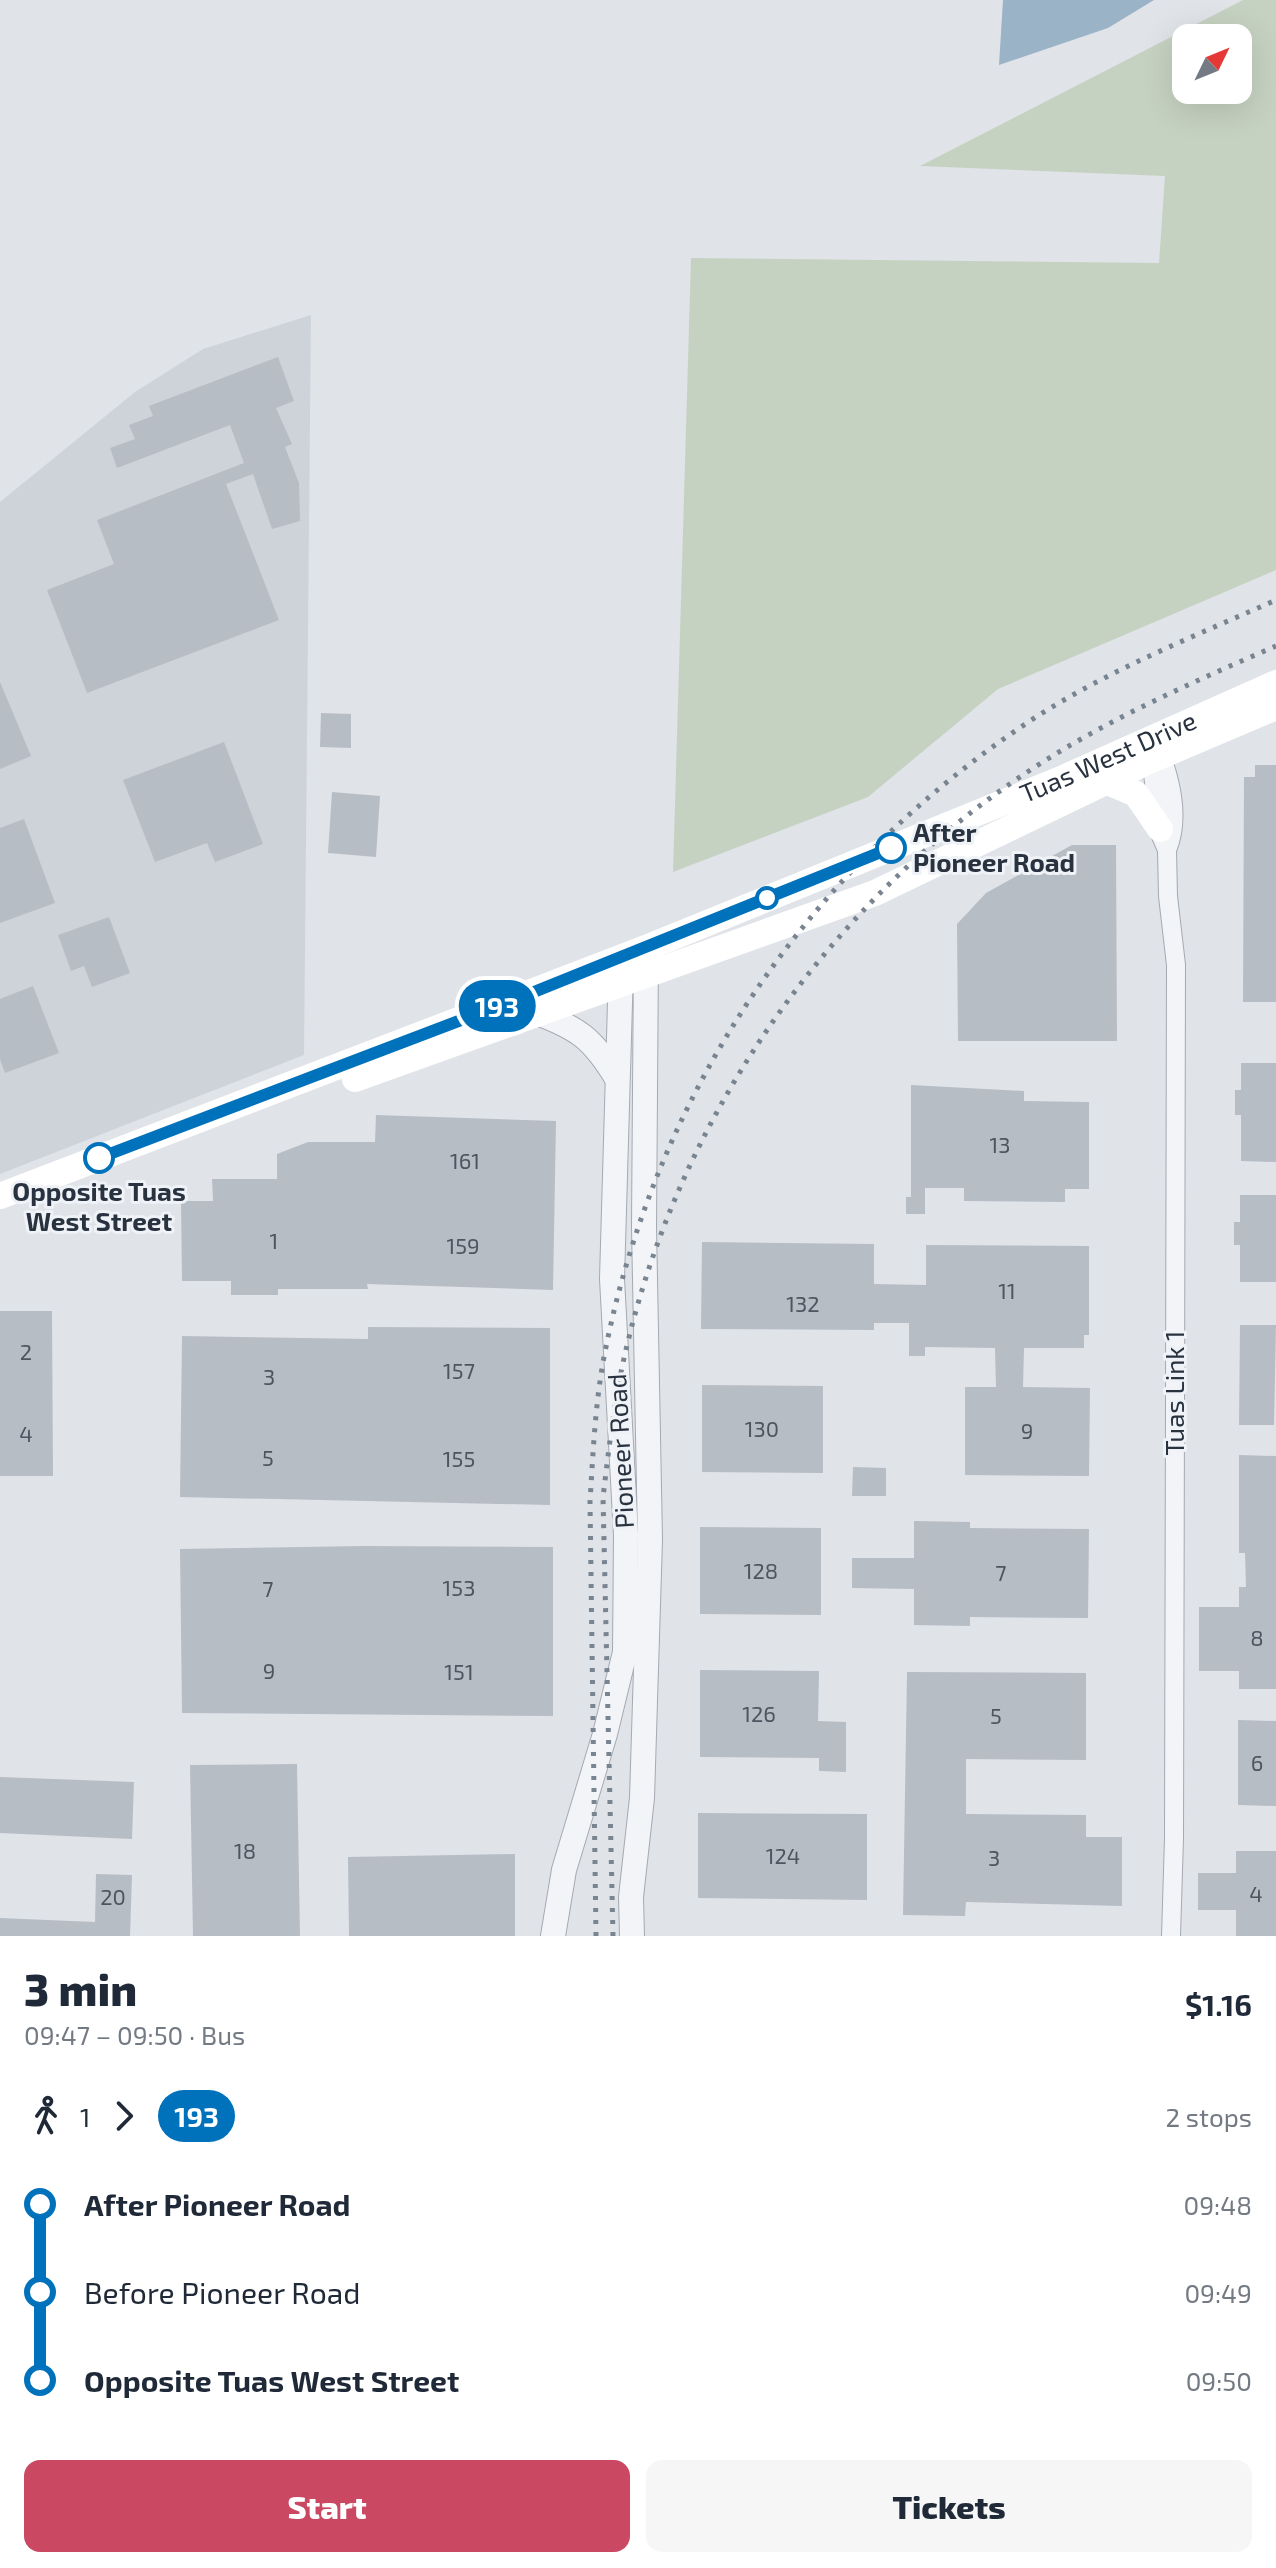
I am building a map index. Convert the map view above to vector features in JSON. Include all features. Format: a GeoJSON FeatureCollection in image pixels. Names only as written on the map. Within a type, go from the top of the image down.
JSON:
{"type":"FeatureCollection","features":[{"type":"Feature","properties":{"kind":"main road","name":"Tuas West Drive"},"geometry":{"type":"LineString","coordinates":[[0,1196],[125,1156],[619,985],[875,893],[1108,782],[1151,749],[1276,683]]}},
{"type":"Feature","properties":{"kind":"main road","name":"Tuas West Drive"},"geometry":{"type":"LineString","coordinates":[[0,1213],[125,1156],[1061,779],[1276,707]]}},
{"type":"Feature","properties":{"kind":"main road"},"geometry":{"type":"LineString","coordinates":[[1108,782],[1136,794],[1164,840]]}},
{"type":"Feature","properties":{"kind":"street","name":"Tuas Link 1"},"geometry":{"type":"LineString","coordinates":[[1151,749],[1164,840],[1176,965],[1177,1021],[1171,1936]]}},
{"type":"Feature","properties":{"kind":"street","name":"Pioneer Road"},"geometry":{"type":"LineString","coordinates":[[632,1936],[631,1897],[642,1798],[650,1570],[644,1227],[646,975],[634,952]]}},
{"type":"Feature","properties":{"kind":"street","name":"Pioneer Road"},"geometry":{"type":"LineString","coordinates":[[553,1936],[564,1870],[605,1734],[625,1652],[626,1535],[612,1279],[619,985],[634,952]]}},
{"type":"Feature","properties":{"kind":"street"},"geometry":{"type":"LineString","coordinates":[[537,1013],[582,1033],[598,1048],[616,1077]]}},
{"type":"Feature","properties":{"kind":"shaded area"},"geometry":{"type":"Polygon","coordinates":[[[311,315],[304,1055],[0,1174],[0,502],[135,392],[203,349],[311,315]]]}},
{"type":"Feature","properties":{"kind":"green space"},"geometry":{"type":"Polygon","coordinates":[[[1243,0],[1276,0],[1276,570],[998,689],[868,797],[673,872],[691,258],[1159,263],[1165,176],[920,166],[1172,36],[1172,104],[1252,104],[1252,24],[1196,24],[1243,0]]]}},
{"type":"Feature","properties":{"kind":"water"},"geometry":{"type":"Polygon","coordinates":[[[1003,0],[1154,0],[1108,28],[999,65],[1003,0]]]}},
{"type":"Feature","properties":{"kind":"building"},"geometry":{"type":"Polygon","coordinates":[[[278,357],[294,401],[276,408],[292,444],[285,447],[299,483],[300,521],[272,529],[253,474],[226,484],[279,620],[87,693],[47,590],[114,564],[97,520],[244,463],[230,425],[117,468],[110,448],[135,439],[129,425],[153,416],[149,406],[278,357]]]}},
{"type":"Feature","properties":{"kind":"building"},"geometry":{"type":"Polygon","coordinates":[[[0,682],[31,756],[0,769],[0,682]]]}},
{"type":"Feature","properties":{"kind":"building"},"geometry":{"type":"Polygon","coordinates":[[[321,713],[351,714],[351,748],[320,747],[321,713]]]}},
{"type":"Feature","properties":{"kind":"building"},"geometry":{"type":"Polygon","coordinates":[[[224,742],[263,844],[215,862],[207,843],[155,862],[123,780],[224,742]]]}},
{"type":"Feature","properties":{"kind":"building"},"geometry":{"type":"Polygon","coordinates":[[[1255,765],[1276,765],[1276,1002],[1243,1002],[1244,777],[1255,777],[1255,765]]]}},
{"type":"Feature","properties":{"kind":"building"},"geometry":{"type":"Polygon","coordinates":[[[332,792],[380,796],[376,857],[328,853],[332,792]]]}},
{"type":"Feature","properties":{"kind":"building"},"geometry":{"type":"Polygon","coordinates":[[[24,819],[55,903],[0,923],[0,828],[24,819]]]}},
{"type":"Feature","properties":{"kind":"building"},"geometry":{"type":"Polygon","coordinates":[[[1072,845],[1116,845],[1117,1041],[958,1041],[957,924],[986,893],[1072,845]]]}},
{"type":"Feature","properties":{"kind":"building"},"geometry":{"type":"Polygon","coordinates":[[[109,917],[130,973],[92,987],[84,966],[71,971],[58,935],[109,917]]]}},
{"type":"Feature","properties":{"kind":"building"},"geometry":{"type":"Polygon","coordinates":[[[33,986],[59,1053],[5,1073],[0,1059],[0,999],[33,986]]]}},
{"type":"Feature","properties":{"kind":"building"},"geometry":{"type":"Polygon","coordinates":[[[1241,1063],[1276,1063],[1276,1162],[1241,1161],[1241,1115],[1235,1115],[1235,1090],[1241,1090],[1241,1063]]]}},
{"type":"Feature","properties":{"kind":"building"},"geometry":{"type":"Polygon","coordinates":[[[911,1085],[1024,1091],[1024,1101],[1089,1102],[1089,1189],[1065,1189],[1065,1202],[964,1201],[964,1188],[925,1188],[925,1214],[906,1214],[906,1197],[911,1197],[911,1085]]]}},
{"type":"Feature","properties":{"kind":"building"},"geometry":{"type":"Polygon","coordinates":[[[376,1115],[556,1121],[553,1290],[367,1284],[368,1289],[278,1289],[278,1295],[231,1295],[231,1281],[182,1281],[181,1201],[213,1201],[212,1179],[277,1179],[277,1154],[308,1142],[375,1142],[376,1115]]]}},
{"type":"Feature","properties":{"kind":"building"},"geometry":{"type":"Polygon","coordinates":[[[1240,1195],[1276,1195],[1276,1282],[1240,1282],[1240,1245],[1234,1245],[1234,1222],[1240,1222],[1240,1195]]]}},
{"type":"Feature","properties":{"kind":"building"},"geometry":{"type":"Polygon","coordinates":[[[702,1242],[874,1244],[874,1284],[926,1285],[926,1245],[1089,1246],[1089,1335],[1084,1335],[1084,1348],[1024,1348],[1023,1387],[1090,1388],[1089,1476],[965,1475],[965,1387],[996,1387],[995,1348],[925,1347],[925,1356],[909,1356],[909,1323],[874,1323],[874,1330],[701,1329],[702,1242]]]}},
{"type":"Feature","properties":{"kind":"building"},"geometry":{"type":"Polygon","coordinates":[[[0,1311],[52,1311],[53,1476],[0,1476],[0,1311]]]}},
{"type":"Feature","properties":{"kind":"building"},"geometry":{"type":"Polygon","coordinates":[[[1240,1325],[1276,1325],[1274,1425],[1239,1425],[1240,1325]]]}},
{"type":"Feature","properties":{"kind":"building"},"geometry":{"type":"Polygon","coordinates":[[[368,1327],[550,1328],[550,1505],[180,1497],[182,1336],[368,1339],[368,1327]]]}},
{"type":"Feature","properties":{"kind":"building"},"geometry":{"type":"Polygon","coordinates":[[[702,1385],[823,1386],[823,1473],[702,1472],[702,1385]]]}},
{"type":"Feature","properties":{"kind":"building"},"geometry":{"type":"Polygon","coordinates":[[[1239,1455],[1276,1456],[1276,1689],[1239,1689],[1239,1671],[1199,1671],[1199,1607],[1239,1607],[1239,1587],[1246,1587],[1245,1553],[1239,1553],[1239,1455]]]}},
{"type":"Feature","properties":{"kind":"building"},"geometry":{"type":"Polygon","coordinates":[[[853,1467],[886,1468],[886,1496],[852,1496],[853,1467]]]}},
{"type":"Feature","properties":{"kind":"building"},"geometry":{"type":"Polygon","coordinates":[[[914,1521],[970,1522],[970,1528],[1089,1529],[1088,1618],[970,1617],[970,1626],[914,1625],[914,1589],[852,1588],[852,1558],[914,1558],[914,1521]]]}},
{"type":"Feature","properties":{"kind":"building"},"geometry":{"type":"Polygon","coordinates":[[[700,1527],[821,1528],[821,1615],[700,1614],[700,1527]]]}},
{"type":"Feature","properties":{"kind":"building"},"geometry":{"type":"Polygon","coordinates":[[[553,1547],[553,1716],[182,1713],[180,1549],[553,1547]]]}},
{"type":"Feature","properties":{"kind":"building"},"geometry":{"type":"Polygon","coordinates":[[[700,1670],[819,1671],[818,1721],[846,1722],[846,1772],[819,1771],[819,1758],[700,1757],[700,1670]]]}},
{"type":"Feature","properties":{"kind":"building"},"geometry":{"type":"Polygon","coordinates":[[[907,1672],[1086,1673],[1086,1760],[966,1759],[966,1814],[1086,1815],[1086,1837],[1122,1837],[1122,1906],[966,1902],[965,1916],[903,1915],[907,1672]]]}},
{"type":"Feature","properties":{"kind":"building"},"geometry":{"type":"Polygon","coordinates":[[[1238,1720],[1276,1721],[1276,1806],[1238,1805],[1238,1720]]]}},
{"type":"Feature","properties":{"kind":"building"},"geometry":{"type":"Polygon","coordinates":[[[297,1764],[300,1936],[193,1936],[190,1765],[297,1764]]]}},
{"type":"Feature","properties":{"kind":"building"},"geometry":{"type":"Polygon","coordinates":[[[0,1777],[134,1782],[132,1839],[0,1833],[0,1777]]]}},
{"type":"Feature","properties":{"kind":"building"},"geometry":{"type":"Polygon","coordinates":[[[698,1813],[867,1814],[867,1900],[698,1898],[698,1813]]]}},
{"type":"Feature","properties":{"kind":"building"},"geometry":{"type":"Polygon","coordinates":[[[1236,1851],[1276,1851],[1276,1936],[1236,1936],[1236,1910],[1198,1910],[1198,1873],[1236,1873],[1236,1851]]]}},
{"type":"Feature","properties":{"kind":"building"},"geometry":{"type":"Polygon","coordinates":[[[515,1854],[515,1936],[349,1936],[348,1857],[515,1854]]]}},
{"type":"Feature","properties":{"kind":"building"},"geometry":{"type":"Polygon","coordinates":[[[96,1874],[132,1875],[130,1936],[0,1936],[0,1918],[95,1922],[96,1874]]]}},
{"type":"Feature","properties":{"kind":"railway"},"geometry":{"type":"LineString","coordinates":[[596,1936],[590,1502],[598,1393],[628,1259],[661,1166],[704,1077],[754,993],[813,914],[880,842],[955,776],[1036,717],[1094,684],[1276,600]]}},
{"type":"Feature","properties":{"kind":"railway"},"geometry":{"type":"LineString","coordinates":[[613,1936],[603,1497],[625,1354],[651,1263],[685,1175],[729,1091],[780,1012],[839,938],[904,870],[976,809],[1054,755],[1135,710],[1276,646]]}},
{"type":"Feature","properties":{"kind":"bus line","name":"193"},"geometry":{"type":"LineString","coordinates":[[99,1158],[519,998],[891,848]]}},
{"type":"Feature","properties":{"kind":"place","name":"After Pioneer Road"},"geometry":{"type":"Point","coordinates":[891,848]}},
{"type":"Feature","properties":{"kind":"place","name":"Opposite Tuas West Street"},"geometry":{"type":"Point","coordinates":[99,1158]}}]}
